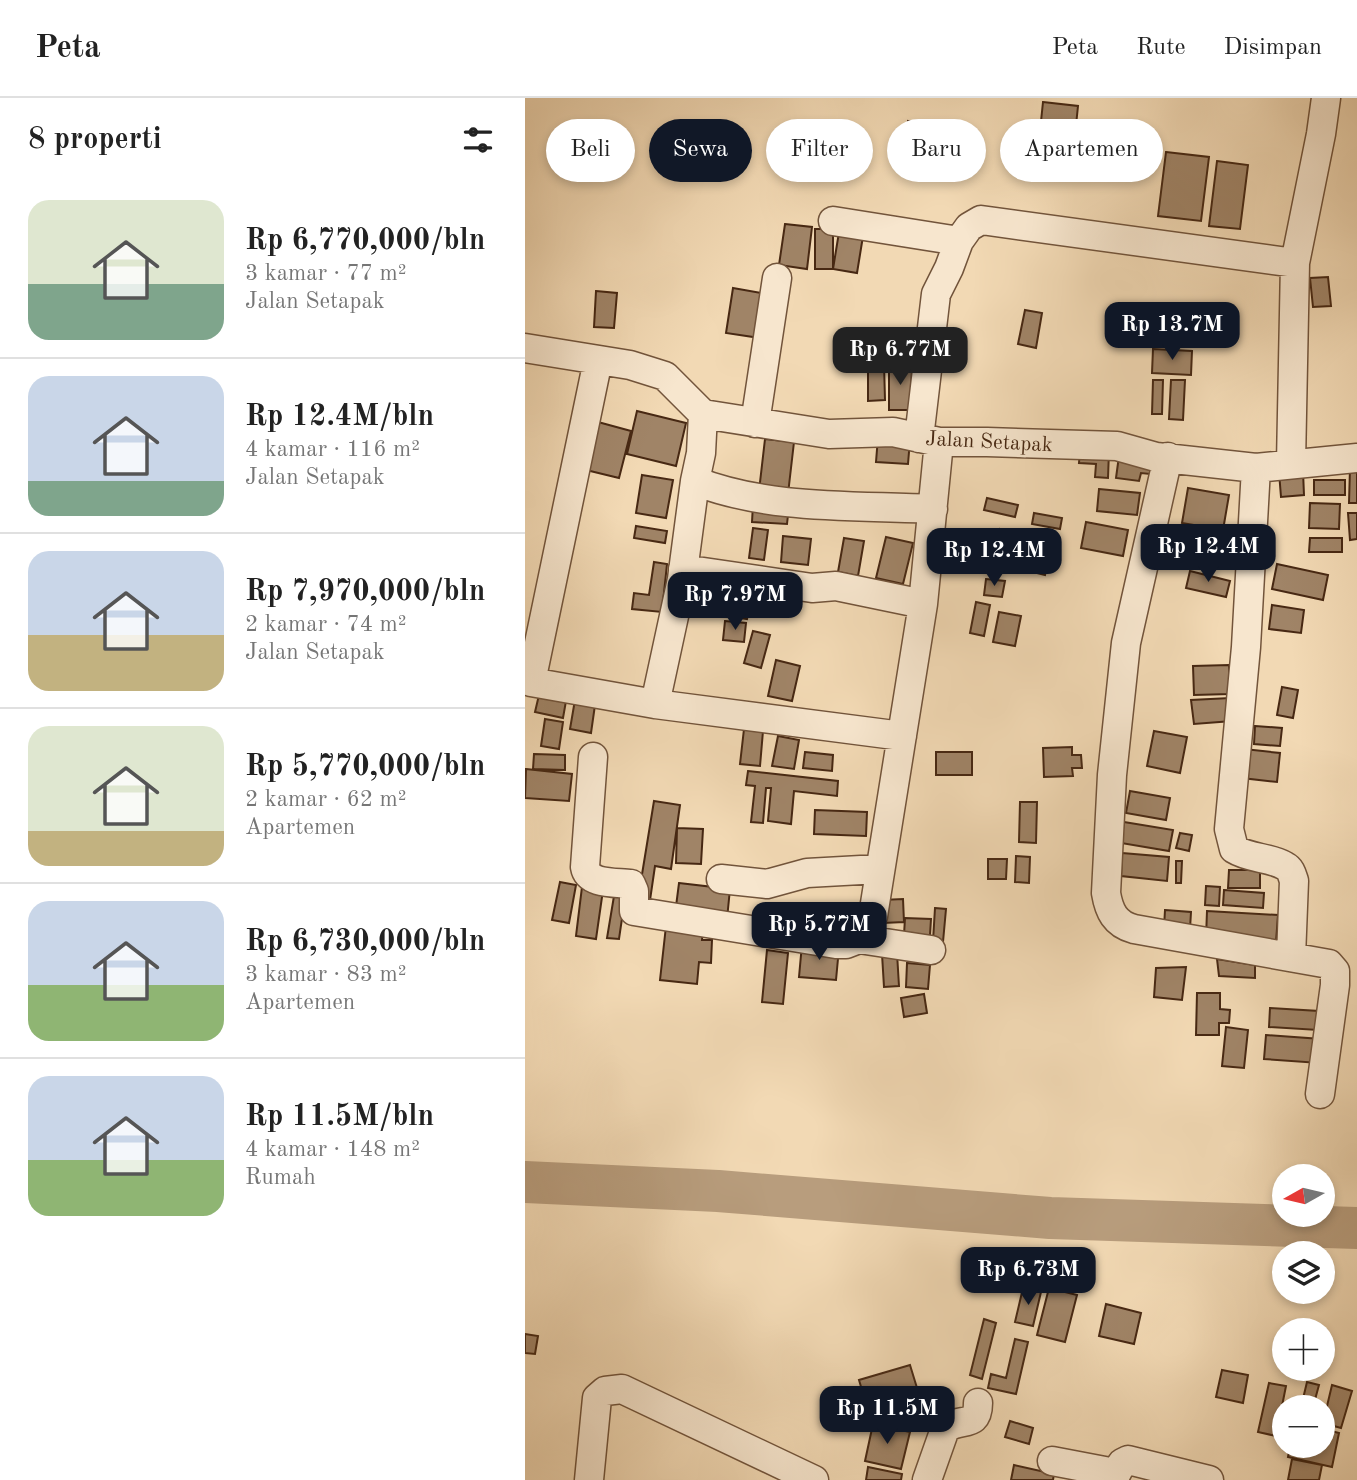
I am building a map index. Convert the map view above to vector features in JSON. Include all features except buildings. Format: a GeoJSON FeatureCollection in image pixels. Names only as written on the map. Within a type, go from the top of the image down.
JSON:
{"type":"FeatureCollection","features":[{"type":"Feature","properties":{"kind":"street"},"geometry":{"type":"LineString","coordinates":[[1291,463],[1295,263],[1321,134],[1325,98]]}},
{"type":"Feature","properties":{"kind":"street"},"geometry":{"type":"LineString","coordinates":[[859,939],[873,916],[923,604],[933,509],[929,440],[936,294],[950,268],[959,241],[969,227],[981,220],[1295,263]]}},
{"type":"Feature","properties":{"kind":"street"},"geometry":{"type":"LineString","coordinates":[[832,221],[959,241]]}},
{"type":"Feature","properties":{"kind":"street"},"geometry":{"type":"LineString","coordinates":[[755,423],[777,278]]}},
{"type":"Feature","properties":{"kind":"street"},"geometry":{"type":"LineString","coordinates":[[525,348],[630,365],[665,376],[703,414],[701,453],[684,569],[655,704]]}},
{"type":"Feature","properties":{"kind":"street"},"geometry":{"type":"LineString","coordinates":[[598,360],[528,692],[655,704],[902,736]]}},
{"type":"Feature","properties":{"kind":"street","name":"Jalan Setapak"},"geometry":{"type":"LineString","coordinates":[[703,414],[829,434],[893,432],[929,440],[1117,446],[1156,457],[1256,468],[1357,458]]}},
{"type":"Feature","properties":{"kind":"street"},"geometry":{"type":"LineString","coordinates":[[1168,457],[1126,643],[1112,775],[1106,893],[1109,910],[1119,923],[1133,929],[1329,964],[1335,971],[1320,1094]]}},
{"type":"Feature","properties":{"kind":"street"},"geometry":{"type":"LineString","coordinates":[[1256,468],[1246,647],[1229,829],[1234,849],[1244,856],[1286,866],[1291,872],[1294,881],[1291,957]]}},
{"type":"Feature","properties":{"kind":"street"},"geometry":{"type":"LineString","coordinates":[[695,481],[726,493],[757,499],[933,509]]}},
{"type":"Feature","properties":{"kind":"street"},"geometry":{"type":"LineString","coordinates":[[684,569],[812,588],[836,586],[923,604]]}},
{"type":"Feature","properties":{"kind":"street"},"geometry":{"type":"LineString","coordinates":[[593,758],[586,874],[592,879],[631,884],[634,891],[634,911],[836,944],[846,944],[859,939],[931,950]]}},
{"type":"Feature","properties":{"kind":"street"},"geometry":{"type":"LineString","coordinates":[[721,878],[767,884],[807,873],[879,869]]}},
{"type":"Feature","properties":{"kind":"street"},"geometry":{"type":"LineString","coordinates":[[589,1480],[597,1398],[605,1391],[622,1390],[814,1480]]}},
{"type":"Feature","properties":{"kind":"street"},"geometry":{"type":"LineString","coordinates":[[927,1480],[945,1429],[976,1418],[978,1403]]}},
{"type":"Feature","properties":{"kind":"street"},"geometry":{"type":"LineString","coordinates":[[1052,1461],[1114,1477],[1122,1463],[1128,1460],[1209,1480]]}},
{"type":"Feature","properties":{"kind":"waterway"},"geometry":{"type":"LineString","coordinates":[[525,1182],[718,1191],[1050,1218],[1357,1228]]}}]}
